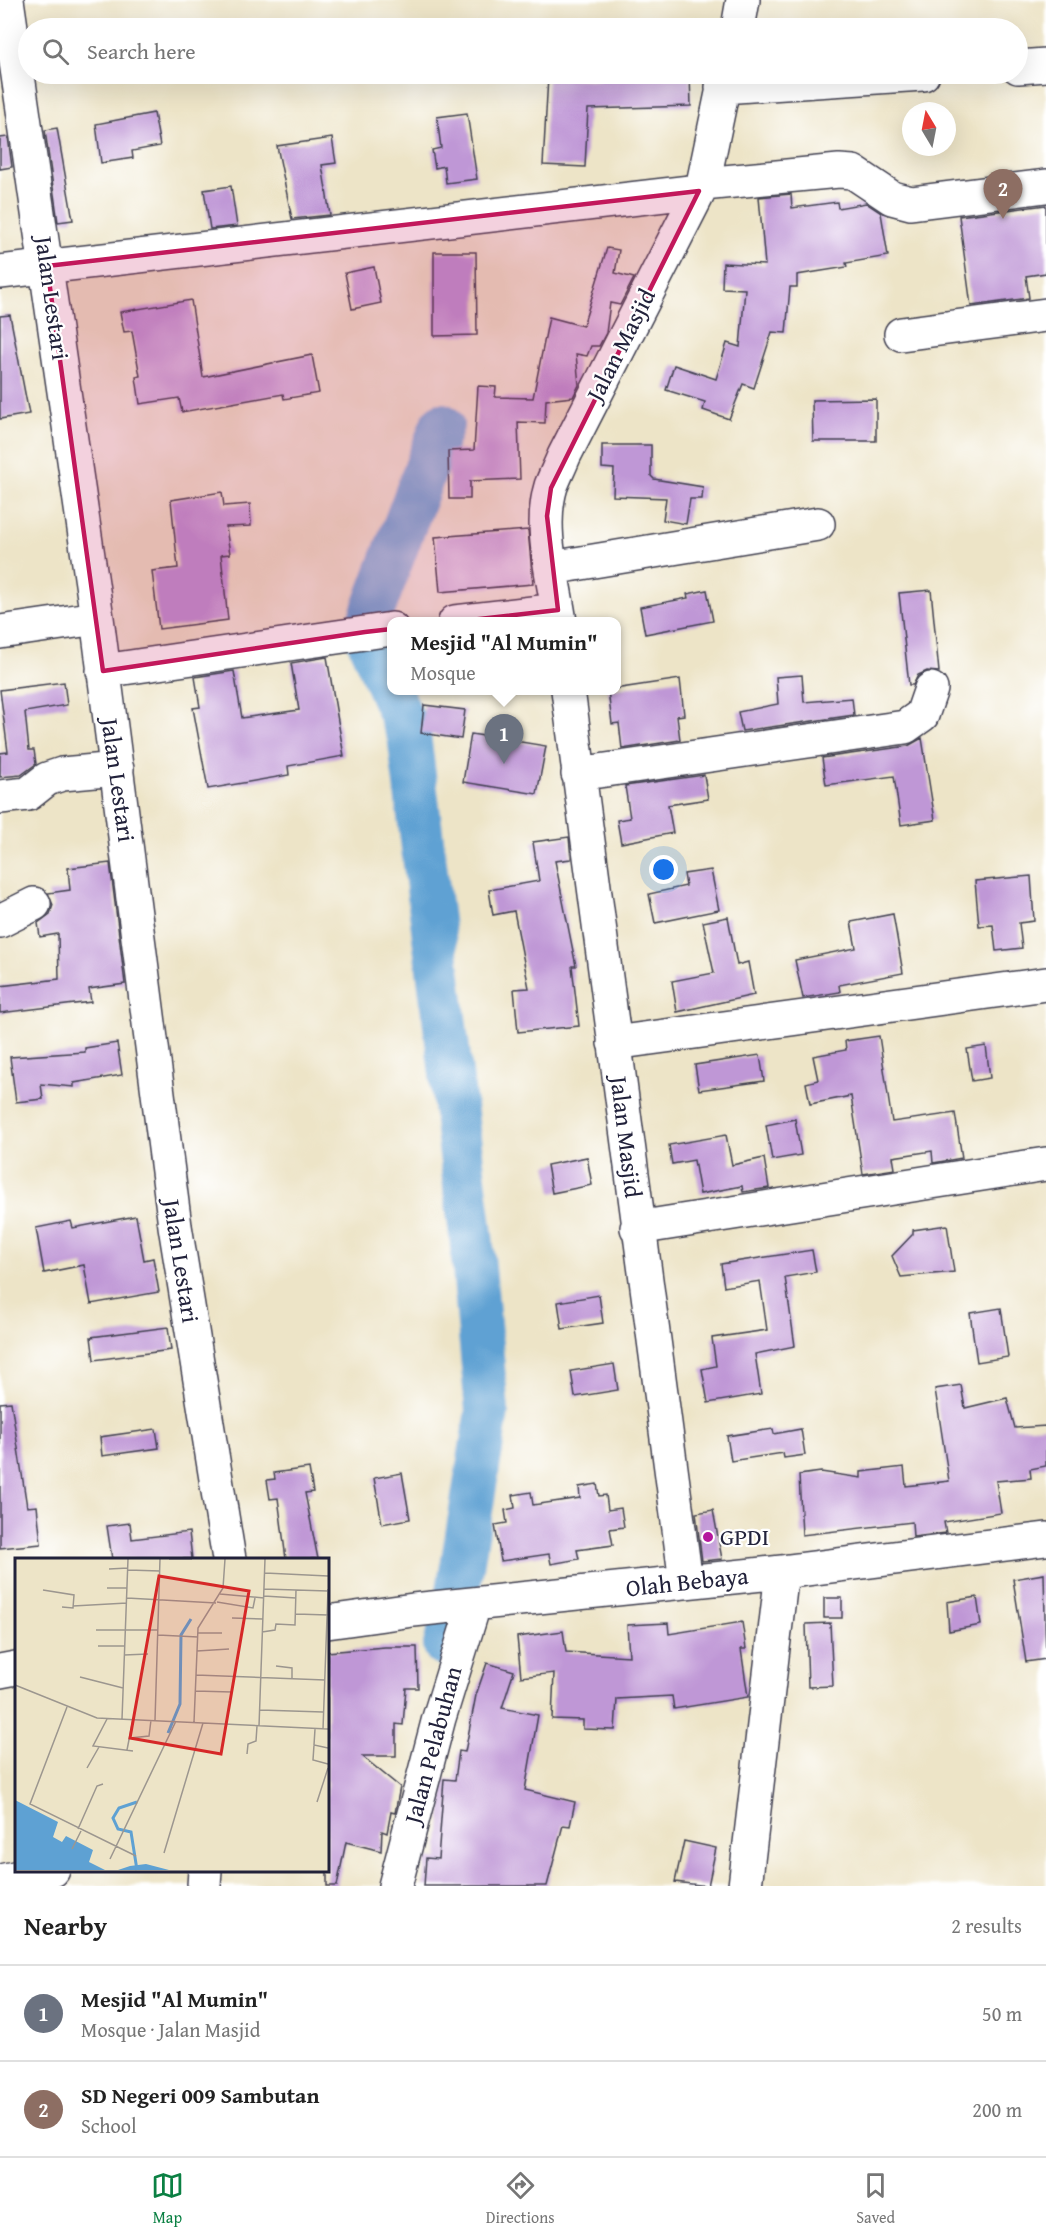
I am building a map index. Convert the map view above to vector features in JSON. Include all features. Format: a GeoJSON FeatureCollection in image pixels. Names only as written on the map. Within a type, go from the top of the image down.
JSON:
{"type":"FeatureCollection","features":[{"type":"Feature","properties":{"kind":"street","name":"Jalan Lestari"},"geometry":{"type":"LineString","coordinates":[[7,0],[18,73]]}},
{"type":"Feature","properties":{"kind":"street"},"geometry":{"type":"LineString","coordinates":[[740,18],[743,0]]}},
{"type":"Feature","properties":{"kind":"street"},"geometry":{"type":"LineString","coordinates":[[1028,66],[1046,65]]}},
{"type":"Feature","properties":{"kind":"street","name":"Jalan Lestari"},"geometry":{"type":"LineString","coordinates":[[20,84],[97,618],[175,1226],[229,1558]]}},
{"type":"Feature","properties":{"kind":"street","name":"Jalan Masjid"},"geometry":{"type":"LineString","coordinates":[[559,616],[551,568],[547,516],[551,488],[564,456],[701,188],[723,84]]}},
{"type":"Feature","properties":{"kind":"street"},"geometry":{"type":"LineString","coordinates":[[0,272],[839,171],[853,172],[892,198],[911,203],[1046,186]]}},
{"type":"Feature","properties":{"kind":"street"},"geometry":{"type":"LineString","coordinates":[[901,334],[1046,315]]}},
{"type":"Feature","properties":{"kind":"street"},"geometry":{"type":"LineString","coordinates":[[551,568],[818,524]]}},
{"type":"Feature","properties":{"kind":"street"},"geometry":{"type":"LineString","coordinates":[[538,617],[559,616]]}},
{"type":"Feature","properties":{"kind":"street"},"geometry":{"type":"LineString","coordinates":[[0,632],[97,618]]}},
{"type":"Feature","properties":{"kind":"street"},"geometry":{"type":"LineString","coordinates":[[103,671],[387,630]]}},
{"type":"Feature","properties":{"kind":"street"},"geometry":{"type":"LineString","coordinates":[[578,774],[905,727],[922,715],[931,689]]}},
{"type":"Feature","properties":{"kind":"street","name":"Jalan Masjid"},"geometry":{"type":"LineString","coordinates":[[569,695],[686,1582]]}},
{"type":"Feature","properties":{"kind":"street"},"geometry":{"type":"LineString","coordinates":[[0,797],[28,794],[47,779],[62,774],[117,769]]}},
{"type":"Feature","properties":{"kind":"street"},"geometry":{"type":"LineString","coordinates":[[0,921],[34,904]]}},
{"type":"Feature","properties":{"kind":"street"},"geometry":{"type":"LineString","coordinates":[[614,1044],[1046,984]]}},
{"type":"Feature","properties":{"kind":"street"},"geometry":{"type":"LineString","coordinates":[[638,1228],[1046,1164]]}},
{"type":"Feature","properties":{"kind":"street","name":"Olah Bebaya"},"geometry":{"type":"LineString","coordinates":[[328,1622],[413,1610],[782,1572],[1046,1539]]}},
{"type":"Feature","properties":{"kind":"street"},"geometry":{"type":"LineString","coordinates":[[745,1886],[782,1572]]}},
{"type":"Feature","properties":{"kind":"street","name":"Jalan Pelabuhan"},"geometry":{"type":"LineString","coordinates":[[395,1886],[468,1606]]}},
{"type":"Feature","properties":{"kind":"street"},"geometry":{"type":"LineString","coordinates":[[0,1671],[15,1668]]}},
{"type":"Feature","properties":{"kind":"street"},"geometry":{"type":"LineString","coordinates":[[0,1881],[44,1871]]}},
{"type":"Feature","properties":{"kind":"street"},"geometry":{"type":"LineString","coordinates":[[204,1886],[205,1871]]}},
{"type":"Feature","properties":{"kind":"highlighted area"},"geometry":{"type":"Polygon","coordinates":[[[699,191],[551,488],[547,516],[558,610],[365,632],[103,671],[47,266],[699,191]]]}},
{"type":"Feature","properties":{"kind":"building"},"geometry":{"type":"Polygon","coordinates":[[[548,84],[690,84],[691,106],[588,109],[585,167],[543,165],[548,84]]]}},
{"type":"Feature","properties":{"kind":"building"},"geometry":{"type":"Polygon","coordinates":[[[154,113],[160,146],[132,151],[133,158],[101,163],[96,124],[154,113]]]}},
{"type":"Feature","properties":{"kind":"building"},"geometry":{"type":"Polygon","coordinates":[[[467,113],[477,179],[446,183],[444,166],[435,168],[432,150],[441,148],[437,117],[467,113]]]}},
{"type":"Feature","properties":{"kind":"building"},"geometry":{"type":"Polygon","coordinates":[[[57,128],[73,220],[58,222],[45,130],[57,128]]]}},
{"type":"Feature","properties":{"kind":"building"},"geometry":{"type":"Polygon","coordinates":[[[8,137],[12,167],[0,169],[0,138],[8,137]]]}},
{"type":"Feature","properties":{"kind":"building"},"geometry":{"type":"Polygon","coordinates":[[[332,138],[336,163],[322,165],[330,215],[292,219],[277,146],[332,138]]]}},
{"type":"Feature","properties":{"kind":"building"},"geometry":{"type":"Polygon","coordinates":[[[231,186],[237,226],[210,229],[204,190],[231,186]]]}},
{"type":"Feature","properties":{"kind":"building"},"geometry":{"type":"Polygon","coordinates":[[[791,194],[792,208],[837,202],[838,208],[866,203],[881,213],[888,256],[846,263],[847,267],[797,275],[797,287],[790,287],[786,333],[772,332],[754,388],[743,384],[729,419],[703,410],[705,402],[666,390],[674,365],[716,379],[727,343],[740,347],[745,289],[722,288],[723,263],[765,265],[759,197],[791,194]]]}},
{"type":"Feature","properties":{"kind":"building"},"geometry":{"type":"Polygon","coordinates":[[[1046,205],[1046,273],[1026,276],[1029,298],[971,306],[959,216],[1046,205]]]}},
{"type":"Feature","properties":{"kind":"building"},"geometry":{"type":"Polygon","coordinates":[[[607,248],[619,250],[615,273],[634,278],[620,305],[610,303],[606,333],[599,346],[591,346],[587,356],[576,354],[579,385],[573,397],[546,400],[545,423],[518,422],[520,479],[470,481],[470,499],[449,499],[448,451],[474,450],[478,386],[496,387],[495,397],[533,398],[549,317],[583,326],[607,248]]]}},
{"type":"Feature","properties":{"kind":"building"},"geometry":{"type":"Polygon","coordinates":[[[434,252],[476,252],[477,335],[434,336],[434,252]]]}},
{"type":"Feature","properties":{"kind":"building"},"geometry":{"type":"Polygon","coordinates":[[[374,267],[381,303],[352,309],[345,273],[374,267]]]}},
{"type":"Feature","properties":{"kind":"building"},"geometry":{"type":"Polygon","coordinates":[[[191,300],[203,377],[312,355],[319,393],[284,399],[283,394],[182,412],[179,398],[140,404],[136,377],[140,376],[132,331],[124,332],[120,312],[191,300]]]}},
{"type":"Feature","properties":{"kind":"building"},"geometry":{"type":"Polygon","coordinates":[[[10,315],[29,414],[0,419],[0,316],[10,315]]]}},
{"type":"Feature","properties":{"kind":"building"},"geometry":{"type":"Polygon","coordinates":[[[876,399],[876,441],[813,441],[812,400],[876,399]]]}},
{"type":"Feature","properties":{"kind":"building"},"geometry":{"type":"Polygon","coordinates":[[[602,445],[651,445],[651,476],[654,479],[703,487],[702,499],[690,499],[686,524],[663,520],[666,498],[613,496],[614,469],[602,468],[602,445]]]}},
{"type":"Feature","properties":{"kind":"building"},"geometry":{"type":"Polygon","coordinates":[[[222,492],[224,506],[250,504],[251,526],[226,527],[230,554],[221,555],[228,620],[159,629],[152,571],[178,568],[171,500],[222,492]]]}},
{"type":"Feature","properties":{"kind":"building"},"geometry":{"type":"Polygon","coordinates":[[[528,530],[533,584],[440,592],[435,537],[528,530]]]}},
{"type":"Feature","properties":{"kind":"building"},"geometry":{"type":"Polygon","coordinates":[[[707,590],[713,621],[645,634],[640,607],[688,598],[687,594],[707,590]]]}},
{"type":"Feature","properties":{"kind":"building"},"geometry":{"type":"Polygon","coordinates":[[[931,590],[939,672],[927,671],[918,675],[913,685],[909,685],[899,593],[931,590]]]}},
{"type":"Feature","properties":{"kind":"building"},"geometry":{"type":"Polygon","coordinates":[[[327,657],[344,756],[288,766],[289,775],[208,789],[193,708],[200,707],[195,677],[234,671],[242,718],[299,710],[291,663],[327,657]]]}},
{"type":"Feature","properties":{"kind":"building"},"geometry":{"type":"Polygon","coordinates":[[[802,675],[804,702],[852,698],[854,715],[742,731],[738,712],[778,704],[776,677],[802,675]]]}},
{"type":"Feature","properties":{"kind":"building"},"geometry":{"type":"Polygon","coordinates":[[[680,679],[684,715],[677,716],[680,740],[622,749],[619,723],[612,724],[609,695],[621,695],[621,688],[680,679]]]}},
{"type":"Feature","properties":{"kind":"building"},"geometry":{"type":"Polygon","coordinates":[[[64,682],[67,705],[25,712],[29,750],[34,750],[36,764],[21,775],[0,777],[0,753],[8,752],[0,690],[64,682]]]}},
{"type":"Feature","properties":{"kind":"building"},"geometry":{"type":"Polygon","coordinates":[[[424,705],[465,710],[461,739],[421,733],[424,705]]]}},
{"type":"Feature","properties":{"kind":"building"},"geometry":{"type":"Polygon","coordinates":[[[471,734],[546,746],[537,794],[463,782],[471,734]]]}},
{"type":"Feature","properties":{"kind":"building"},"geometry":{"type":"Polygon","coordinates":[[[922,738],[935,820],[901,825],[894,776],[826,785],[822,758],[908,746],[922,738]]]}},
{"type":"Feature","properties":{"kind":"building"},"geometry":{"type":"Polygon","coordinates":[[[704,775],[708,799],[668,805],[673,833],[621,843],[617,820],[630,818],[625,786],[704,775]]]}},
{"type":"Feature","properties":{"kind":"building"},"geometry":{"type":"Polygon","coordinates":[[[569,837],[571,859],[555,861],[576,966],[572,966],[579,1026],[518,1032],[514,989],[529,988],[514,911],[493,915],[489,890],[539,881],[533,842],[569,837]]]}},
{"type":"Feature","properties":{"kind":"building"},"geometry":{"type":"Polygon","coordinates":[[[110,863],[125,984],[89,989],[91,1002],[0,1013],[0,986],[59,979],[58,934],[40,937],[38,923],[50,914],[53,905],[48,893],[70,890],[68,868],[110,863]]]}},
{"type":"Feature","properties":{"kind":"building"},"geometry":{"type":"Polygon","coordinates":[[[711,870],[719,910],[655,923],[649,894],[686,886],[684,874],[711,870]]]}},
{"type":"Feature","properties":{"kind":"building"},"geometry":{"type":"Polygon","coordinates":[[[1031,876],[1034,921],[1019,923],[1022,948],[996,951],[993,925],[979,926],[975,881],[1031,876]]]}},
{"type":"Feature","properties":{"kind":"building"},"geometry":{"type":"Polygon","coordinates":[[[893,914],[903,973],[839,985],[840,992],[803,998],[795,960],[856,948],[851,922],[893,914]]]}},
{"type":"Feature","properties":{"kind":"building"},"geometry":{"type":"Polygon","coordinates":[[[728,917],[737,965],[748,962],[754,995],[677,1012],[672,981],[714,973],[703,922],[728,917]]]}},
{"type":"Feature","properties":{"kind":"building"},"geometry":{"type":"Polygon","coordinates":[[[879,1036],[892,1122],[955,1113],[962,1158],[933,1163],[932,1151],[893,1157],[895,1169],[863,1174],[851,1096],[810,1104],[806,1083],[818,1080],[813,1056],[846,1050],[845,1041],[879,1036]]]}},
{"type":"Feature","properties":{"kind":"building"},"geometry":{"type":"Polygon","coordinates":[[[117,1043],[122,1075],[74,1083],[74,1087],[41,1084],[43,1099],[16,1102],[10,1057],[85,1052],[85,1048],[117,1043]]]}},
{"type":"Feature","properties":{"kind":"building"},"geometry":{"type":"Polygon","coordinates":[[[986,1046],[990,1078],[972,1081],[967,1049],[986,1046]]]}},
{"type":"Feature","properties":{"kind":"building"},"geometry":{"type":"Polygon","coordinates":[[[760,1055],[764,1081],[699,1090],[695,1065],[760,1055]]]}},
{"type":"Feature","properties":{"kind":"building"},"geometry":{"type":"Polygon","coordinates":[[[795,1119],[801,1155],[772,1160],[766,1125],[795,1119]]]}},
{"type":"Feature","properties":{"kind":"building"},"geometry":{"type":"Polygon","coordinates":[[[726,1135],[732,1165],[764,1158],[769,1188],[743,1192],[742,1186],[700,1194],[694,1160],[672,1164],[669,1145],[726,1135]]]}},
{"type":"Feature","properties":{"kind":"building"},"geometry":{"type":"Polygon","coordinates":[[[587,1157],[592,1185],[552,1193],[547,1165],[587,1157]]]}},
{"type":"Feature","properties":{"kind":"building"},"geometry":{"type":"Polygon","coordinates":[[[136,1216],[144,1260],[153,1258],[159,1292],[91,1304],[84,1265],[44,1273],[36,1228],[71,1221],[73,1228],[136,1216]]]}},
{"type":"Feature","properties":{"kind":"building"},"geometry":{"type":"Polygon","coordinates":[[[947,1225],[954,1272],[901,1277],[892,1256],[913,1234],[913,1230],[947,1225]]]}},
{"type":"Feature","properties":{"kind":"building"},"geometry":{"type":"Polygon","coordinates":[[[812,1250],[816,1272],[785,1277],[795,1346],[755,1354],[761,1394],[708,1403],[702,1369],[716,1366],[712,1338],[767,1330],[760,1281],[724,1287],[721,1264],[812,1250]]]}},
{"type":"Feature","properties":{"kind":"building"},"geometry":{"type":"Polygon","coordinates":[[[599,1295],[603,1323],[562,1329],[558,1302],[599,1295]]]}},
{"type":"Feature","properties":{"kind":"building"},"geometry":{"type":"Polygon","coordinates":[[[1001,1308],[1008,1357],[977,1362],[970,1313],[1001,1308]]]}},
{"type":"Feature","properties":{"kind":"building"},"geometry":{"type":"Polygon","coordinates":[[[168,1327],[171,1350],[94,1360],[91,1337],[168,1327]]]}},
{"type":"Feature","properties":{"kind":"building"},"geometry":{"type":"Polygon","coordinates":[[[614,1364],[618,1390],[575,1397],[571,1371],[614,1364]]]}},
{"type":"Feature","properties":{"kind":"building"},"geometry":{"type":"Polygon","coordinates":[[[961,1385],[965,1408],[1007,1398],[1015,1428],[1046,1426],[1046,1466],[1030,1469],[1031,1478],[996,1481],[1001,1513],[944,1522],[946,1533],[913,1537],[912,1522],[802,1535],[799,1475],[821,1472],[861,1478],[861,1472],[904,1467],[906,1486],[949,1481],[935,1389],[961,1385]]]}},
{"type":"Feature","properties":{"kind":"building"},"geometry":{"type":"Polygon","coordinates":[[[11,1402],[27,1507],[37,1506],[41,1544],[0,1548],[0,1403],[11,1402]]]}},
{"type":"Feature","properties":{"kind":"building"},"geometry":{"type":"Polygon","coordinates":[[[156,1429],[159,1448],[102,1456],[100,1437],[156,1429]]]}},
{"type":"Feature","properties":{"kind":"building"},"geometry":{"type":"Polygon","coordinates":[[[773,1429],[774,1434],[801,1429],[805,1455],[784,1458],[783,1453],[731,1461],[727,1436],[773,1429]]]}},
{"type":"Feature","properties":{"kind":"building"},"geometry":{"type":"Polygon","coordinates":[[[309,1468],[313,1492],[305,1493],[318,1558],[286,1558],[278,1498],[270,1499],[267,1480],[275,1479],[274,1473],[309,1468]]]}},
{"type":"Feature","properties":{"kind":"building"},"geometry":{"type":"Polygon","coordinates":[[[402,1473],[410,1519],[382,1524],[374,1478],[402,1473]]]}},
{"type":"Feature","properties":{"kind":"building"},"geometry":{"type":"Polygon","coordinates":[[[597,1484],[599,1496],[606,1495],[608,1510],[621,1508],[624,1527],[610,1529],[613,1545],[577,1550],[579,1559],[551,1564],[549,1554],[501,1561],[495,1525],[507,1523],[505,1510],[515,1508],[513,1495],[531,1492],[533,1505],[580,1498],[579,1487],[597,1484]]]}},
{"type":"Feature","properties":{"kind":"building","name":"GPDI"},"geometry":{"type":"Polygon","coordinates":[[[713,1510],[722,1559],[702,1561],[696,1513],[713,1510]]]}},
{"type":"Feature","properties":{"kind":"building"},"geometry":{"type":"Polygon","coordinates":[[[130,1523],[132,1539],[189,1532],[192,1558],[112,1558],[107,1526],[130,1523]]]}},
{"type":"Feature","properties":{"kind":"building"},"geometry":{"type":"Polygon","coordinates":[[[1044,1574],[1046,1659],[1026,1662],[1013,1579],[1044,1574]]]}},
{"type":"Feature","properties":{"kind":"building"},"geometry":{"type":"Polygon","coordinates":[[[977,1597],[981,1625],[949,1631],[947,1602],[977,1597]]]}},
{"type":"Feature","properties":{"kind":"building"},"geometry":{"type":"Polygon","coordinates":[[[824,1598],[842,1598],[842,1618],[824,1618],[824,1598]]]}},
{"type":"Feature","properties":{"kind":"building"},"geometry":{"type":"Polygon","coordinates":[[[742,1622],[746,1649],[741,1649],[748,1697],[674,1709],[672,1696],[617,1699],[615,1730],[583,1729],[583,1720],[552,1719],[554,1673],[521,1677],[517,1637],[563,1631],[566,1652],[629,1656],[627,1625],[668,1623],[669,1634],[742,1622]]]}},
{"type":"Feature","properties":{"kind":"building"},"geometry":{"type":"Polygon","coordinates":[[[830,1623],[833,1686],[808,1687],[806,1624],[830,1623]]]}},
{"type":"Feature","properties":{"kind":"building"},"geometry":{"type":"Polygon","coordinates":[[[417,1647],[418,1688],[406,1688],[403,1725],[396,1724],[396,1756],[362,1756],[400,1787],[395,1813],[391,1812],[387,1833],[382,1831],[381,1851],[346,1842],[337,1886],[327,1886],[328,1652],[417,1647]]]}},
{"type":"Feature","properties":{"kind":"building"},"geometry":{"type":"Polygon","coordinates":[[[487,1663],[514,1671],[502,1708],[538,1715],[525,1790],[575,1802],[570,1826],[563,1825],[547,1886],[424,1886],[426,1858],[438,1859],[444,1779],[455,1780],[459,1751],[465,1752],[476,1695],[487,1663]]]}},
{"type":"Feature","properties":{"kind":"building"},"geometry":{"type":"Polygon","coordinates":[[[684,1841],[716,1848],[708,1886],[675,1882],[684,1841]]]}},
{"type":"Feature","properties":{"kind":"waterway"},"geometry":{"type":"LineString","coordinates":[[387,684],[365,632],[442,425]]}},
{"type":"Feature","properties":{"kind":"waterway"},"geometry":{"type":"LineString","coordinates":[[392,695],[409,735],[471,1235],[487,1411],[454,1616],[445,1645]]}},
{"type":"Feature","properties":{"kind":"place","name":"SD Negeri 009 Sambutan"},"geometry":{"type":"Point","coordinates":[1003,219]}},
{"type":"Feature","properties":{"kind":"place","name":"Mesjid \"Al Mumin\""},"geometry":{"type":"Point","coordinates":[504,764]}},
{"type":"Feature","properties":{"kind":"place","name":"GPDI"},"geometry":{"type":"Point","coordinates":[708,1537]}}]}
